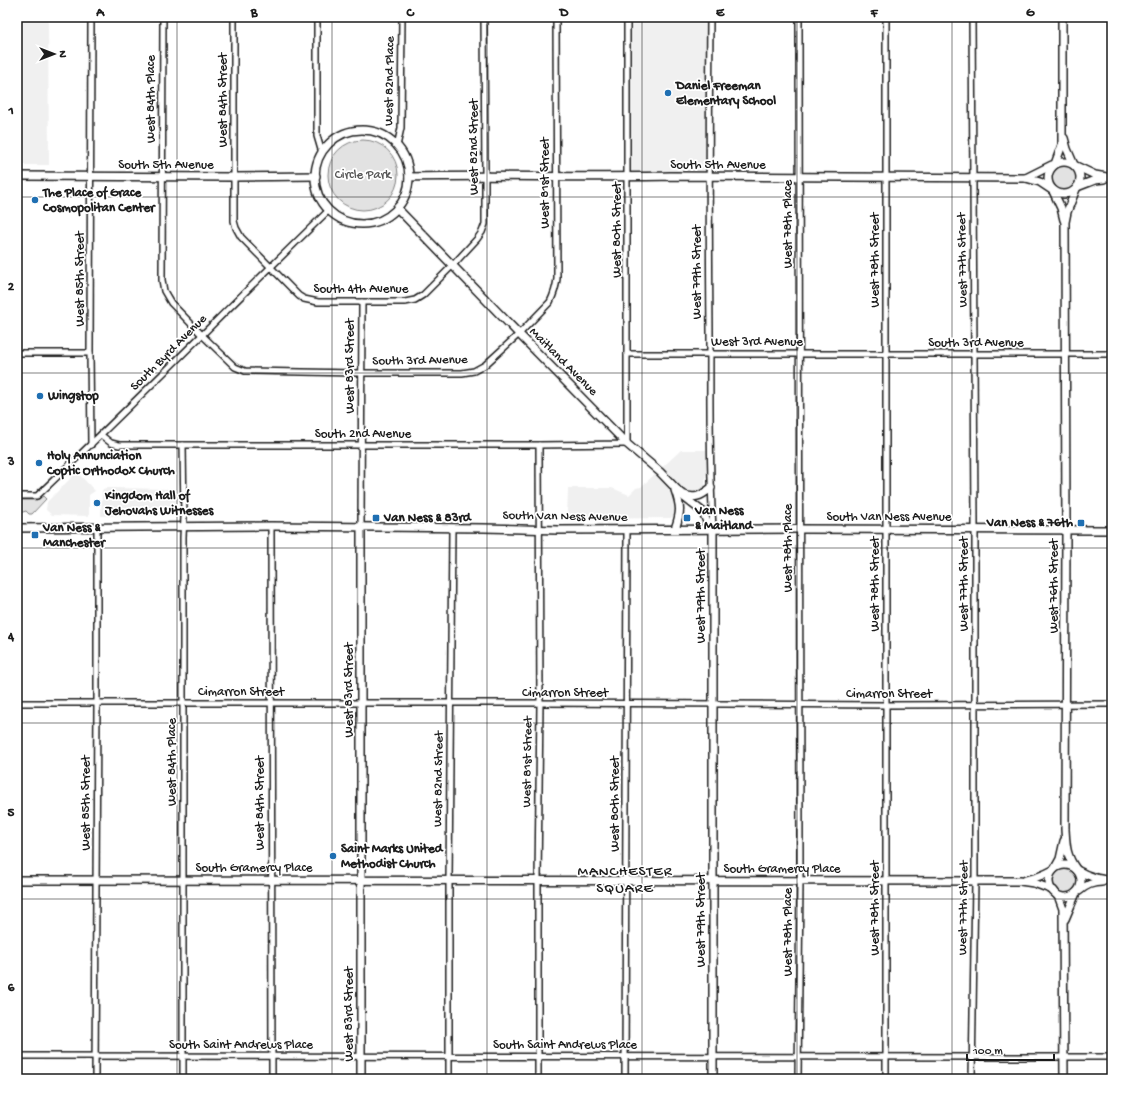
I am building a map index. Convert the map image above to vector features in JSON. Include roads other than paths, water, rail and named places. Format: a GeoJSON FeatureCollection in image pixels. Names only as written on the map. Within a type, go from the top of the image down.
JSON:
{"type":"FeatureCollection","features":[{"type":"Feature","properties":{"kind":"street","name":"West 85th Street"},"geometry":{"type":"LineString","coordinates":[[91,17],[91,445]]}},
{"type":"Feature","properties":{"kind":"street","name":"West 84th Place"},"geometry":{"type":"LineString","coordinates":[[163,17],[162,280],[164,291],[171,303],[202,335]]}},
{"type":"Feature","properties":{"kind":"street","name":"West 84th Street"},"geometry":{"type":"LineString","coordinates":[[234,17],[234,221],[241,237],[270,267]]}},
{"type":"Feature","properties":{"kind":"street"},"geometry":{"type":"LineString","coordinates":[[317,17],[317,136],[322,153]]}},
{"type":"Feature","properties":{"kind":"street","name":"West 82nd Place"},"geometry":{"type":"LineString","coordinates":[[397,146],[401,128],[402,17]]}},
{"type":"Feature","properties":{"kind":"street","name":"West 82nd Street"},"geometry":{"type":"LineString","coordinates":[[452,266],[477,239],[485,224],[484,17]]}},
{"type":"Feature","properties":{"kind":"street","name":"West 81st Street"},"geometry":{"type":"LineString","coordinates":[[518,334],[550,302],[555,292],[557,279],[556,17]]}},
{"type":"Feature","properties":{"kind":"street","name":"West 80th Street"},"geometry":{"type":"LineString","coordinates":[[627,17],[627,444]]}},
{"type":"Feature","properties":{"kind":"street","name":"West 79th Street"},"geometry":{"type":"LineString","coordinates":[[710,17],[710,353],[711,488],[713,529],[713,1079]]}},
{"type":"Feature","properties":{"kind":"street","name":"West 78th Place"},"geometry":{"type":"LineString","coordinates":[[798,1079],[800,880],[799,17]]}},
{"type":"Feature","properties":{"kind":"street","name":"West 78th Street"},"geometry":{"type":"LineString","coordinates":[[886,17],[886,1079]]}},
{"type":"Feature","properties":{"kind":"street","name":"West 77th Street"},"geometry":{"type":"LineString","coordinates":[[972,17],[975,354],[975,881],[971,1056],[972,1079]]}},
{"type":"Feature","properties":{"kind":"street"},"geometry":{"type":"LineString","coordinates":[[1062,17],[1062,145],[1055,164],[1047,176],[1049,185],[1053,190],[1062,194],[1072,192],[1076,188],[1095,180],[1112,178]]}},
{"type":"Feature","properties":{"kind":"street"},"geometry":{"type":"LineString","coordinates":[[358,130],[379,133],[389,138],[397,146],[408,165],[409,177],[406,194],[397,208],[390,215],[373,223],[363,224],[345,221],[329,210],[317,189],[316,176],[317,165],[322,153],[329,144],[347,133],[358,130]]}},
{"type":"Feature","properties":{"kind":"street"},"geometry":{"type":"LineString","coordinates":[[1062,132],[1067,149],[1078,170],[1080,179],[1076,188]]}},
{"type":"Feature","properties":{"kind":"street"},"geometry":{"type":"LineString","coordinates":[[1055,164],[1065,161],[1095,175],[1112,178]]}},
{"type":"Feature","properties":{"kind":"street","name":"South 5th Avenue"},"geometry":{"type":"LineString","coordinates":[[1026,178],[1055,164]]}},
{"type":"Feature","properties":{"kind":"street","name":"South 5th Avenue"},"geometry":{"type":"LineString","coordinates":[[17,176],[316,176]]}},
{"type":"Feature","properties":{"kind":"street","name":"South 5th Avenue"},"geometry":{"type":"LineString","coordinates":[[409,177],[709,176],[799,178],[1026,178],[1040,182],[1053,190]]}},
{"type":"Feature","properties":{"kind":"street","name":"West 76th Street"},"geometry":{"type":"LineString","coordinates":[[1076,188],[1065,222],[1065,829],[1066,847],[1070,861],[1076,869]]}},
{"type":"Feature","properties":{"kind":"street","name":"West 76th Street"},"geometry":{"type":"LineString","coordinates":[[1053,190],[1065,222]]}},
{"type":"Feature","properties":{"kind":"street","name":"Maitland Avenue"},"geometry":{"type":"LineString","coordinates":[[397,208],[518,334],[627,444],[703,512],[707,522],[713,529]]}},
{"type":"Feature","properties":{"kind":"street","name":"South Byrd Avenue"},"geometry":{"type":"LineString","coordinates":[[17,496],[37,496],[101,436],[329,210]]}},
{"type":"Feature","properties":{"kind":"street","name":"South 4th Avenue"},"geometry":{"type":"LineString","coordinates":[[270,267],[299,296],[304,299],[318,302],[405,302],[414,300],[423,295],[452,266]]}},
{"type":"Feature","properties":{"kind":"street","name":"West 83rd Street"},"geometry":{"type":"LineString","coordinates":[[361,1079],[362,302]]}},
{"type":"Feature","properties":{"kind":"street","name":"South 3rd Avenue"},"geometry":{"type":"LineString","coordinates":[[202,335],[235,367],[246,372],[464,373],[474,371],[485,365],[518,334]]}},
{"type":"Feature","properties":{"kind":"street"},"geometry":{"type":"LineString","coordinates":[[17,353],[90,353]]}},
{"type":"Feature","properties":{"kind":"street","name":"West 3rd Avenue"},"geometry":{"type":"LineString","coordinates":[[627,354],[886,354]]}},
{"type":"Feature","properties":{"kind":"street","name":"South 3rd Avenue"},"geometry":{"type":"LineString","coordinates":[[886,354],[1112,354]]}},
{"type":"Feature","properties":{"kind":"street","name":"South 2nd Avenue"},"geometry":{"type":"LineString","coordinates":[[101,436],[111,443],[118,445],[627,444]]}},
{"type":"Feature","properties":{"kind":"street","name":"West 84th Place"},"geometry":{"type":"LineString","coordinates":[[183,445],[182,703],[184,1079]]}},
{"type":"Feature","properties":{"kind":"street","name":"West 81st Street"},"geometry":{"type":"LineString","coordinates":[[538,1079],[540,703],[539,445]]}},
{"type":"Feature","properties":{"kind":"street"},"geometry":{"type":"LineString","coordinates":[[677,490],[688,497],[704,493],[711,488]]}},
{"type":"Feature","properties":{"kind":"street"},"geometry":{"type":"LineString","coordinates":[[675,529],[680,506],[677,490]]}},
{"type":"Feature","properties":{"kind":"street","name":"West 84th Street"},"geometry":{"type":"LineString","coordinates":[[271,526],[272,1079]]}},
{"type":"Feature","properties":{"kind":"street","name":"South Van Ness Avenue"},"geometry":{"type":"LineString","coordinates":[[17,528],[271,526],[558,530],[1112,530]]}},
{"type":"Feature","properties":{"kind":"street","name":"West 85th Street"},"geometry":{"type":"LineString","coordinates":[[95,1079],[97,527]]}},
{"type":"Feature","properties":{"kind":"street","name":"West 82nd Street"},"geometry":{"type":"LineString","coordinates":[[449,1079],[452,528]]}},
{"type":"Feature","properties":{"kind":"street","name":"West 80th Street"},"geometry":{"type":"LineString","coordinates":[[625,1079],[627,529]]}},
{"type":"Feature","properties":{"kind":"street","name":"Cimarron Street"},"geometry":{"type":"LineString","coordinates":[[17,703],[540,703],[886,705],[1112,704]]}},
{"type":"Feature","properties":{"kind":"street","name":"West 76th Street"},"geometry":{"type":"LineString","coordinates":[[1055,869],[1060,859],[1065,829]]}},
{"type":"Feature","properties":{"kind":"street"},"geometry":{"type":"LineString","coordinates":[[1064,1079],[1063,909],[1059,898],[1051,886],[1050,880],[1055,869],[1059,866],[1066,865],[1072,866],[1086,875],[1112,881]]}},
{"type":"Feature","properties":{"kind":"street","name":"South Gramercy Place"},"geometry":{"type":"LineString","coordinates":[[1020,881],[1033,879],[1055,869]]}},
{"type":"Feature","properties":{"kind":"street"},"geometry":{"type":"LineString","coordinates":[[1063,925],[1069,908],[1080,886],[1081,879],[1076,869]]}},
{"type":"Feature","properties":{"kind":"street","name":"South Gramercy Place"},"geometry":{"type":"LineString","coordinates":[[17,880],[1020,881],[1034,883],[1054,890]]}},
{"type":"Feature","properties":{"kind":"street"},"geometry":{"type":"LineString","coordinates":[[1054,890],[1058,894],[1071,896],[1084,886],[1093,882],[1112,881]]}},
{"type":"Feature","properties":{"kind":"street","name":"South Saint Andrews Place"},"geometry":{"type":"LineString","coordinates":[[17,1056],[1112,1057]]}},
{"type":"Feature","properties":{"kind":"place","name":"Daniel Freeman Elementary School"},"geometry":{"type":"Point","coordinates":[668,93]}},
{"type":"Feature","properties":{"kind":"place","name":"The Place of Grace Cosmopolitan Center"},"geometry":{"type":"Point","coordinates":[35,200]}},
{"type":"Feature","properties":{"kind":"place","name":"Wingstop"},"geometry":{"type":"Point","coordinates":[40,396]}},
{"type":"Feature","properties":{"kind":"place","name":"Holy Annunciation Coptic Orthodox Church"},"geometry":{"type":"Point","coordinates":[39,463]}},
{"type":"Feature","properties":{"kind":"place","name":"Kingdom Hall of Jehovahs Witnesses"},"geometry":{"type":"Point","coordinates":[97,503]}},
{"type":"Feature","properties":{"kind":"place","name":"Van Ness & 83rd"},"geometry":{"type":"Point","coordinates":[376,518]}},
{"type":"Feature","properties":{"kind":"place","name":"Van Ness & Maitland"},"geometry":{"type":"Point","coordinates":[687,518]}},
{"type":"Feature","properties":{"kind":"place","name":"Van Ness & 76th"},"geometry":{"type":"Point","coordinates":[1081,523]}},
{"type":"Feature","properties":{"kind":"place","name":"Van Ness & Manchester"},"geometry":{"type":"Point","coordinates":[35,535]}},
{"type":"Feature","properties":{"kind":"place","name":"Saint Marks United Methodist Church"},"geometry":{"type":"Point","coordinates":[333,856]}},
{"type":"Feature","properties":{"kind":"district","name":"MANCHESTER SQUARE"},"geometry":{"type":"Point","coordinates":[625,880]}},
{"type":"Feature","properties":{"kind":"park label","name":"Circle Park"},"geometry":{"type":"Point","coordinates":[363,175]}}]}
